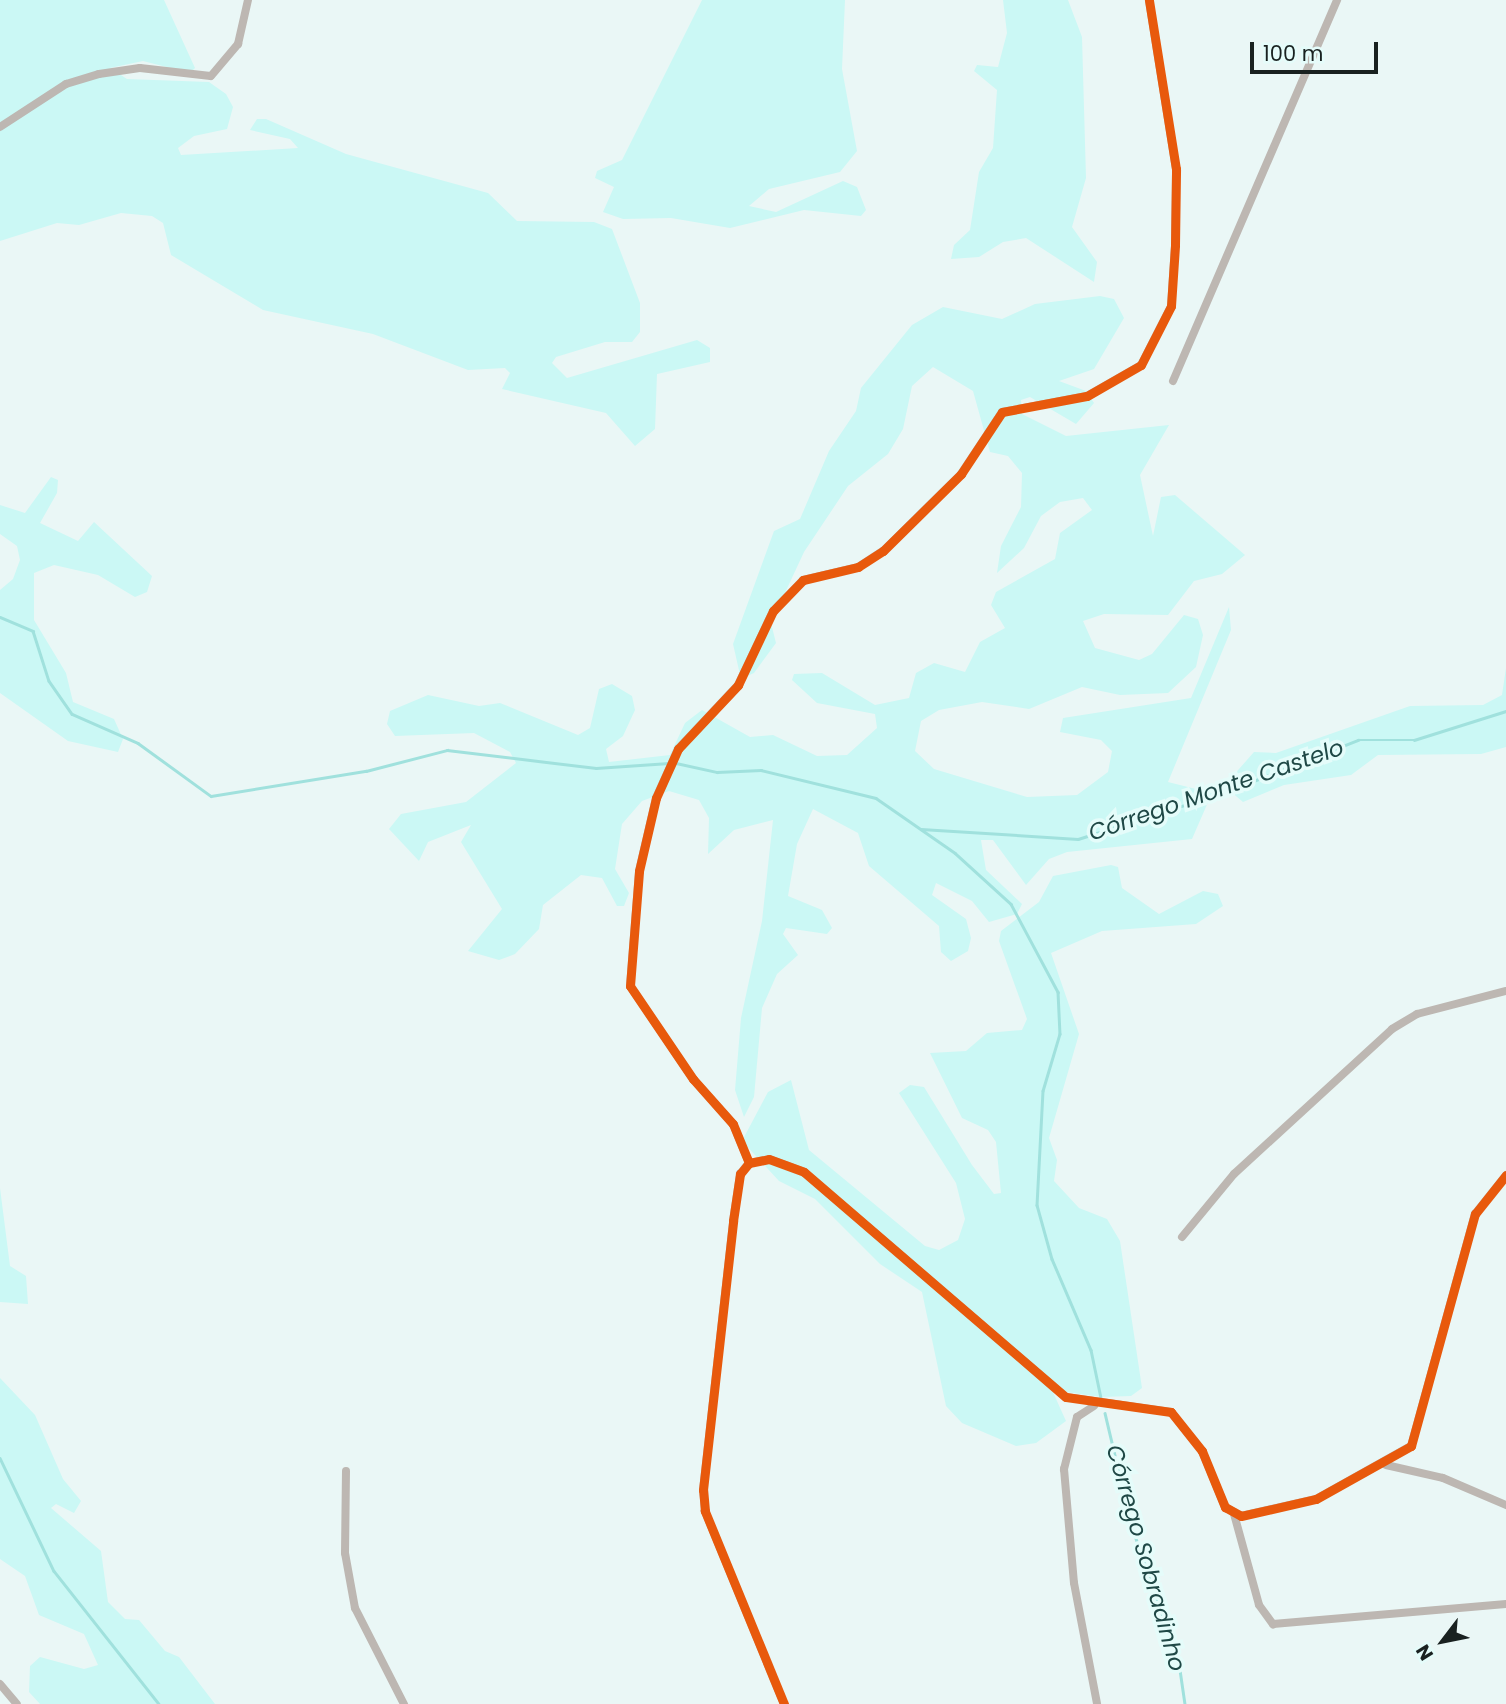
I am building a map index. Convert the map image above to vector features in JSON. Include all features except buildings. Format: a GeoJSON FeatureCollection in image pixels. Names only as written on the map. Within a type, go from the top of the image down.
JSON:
{"type":"FeatureCollection","features":[{"type":"Feature","properties":{"kind":"street"},"geometry":{"type":"LineString","coordinates":[[0,127],[66,85],[99,74],[141,68],[211,76],[238,44],[248,0]]}},
{"type":"Feature","properties":{"kind":"street"},"geometry":{"type":"LineString","coordinates":[[749,1163],[735,1127],[630,986],[639,871],[656,798],[678,749],[738,685],[773,611],[803,580],[858,567],[883,551],[961,474],[1002,412],[1087,396],[1141,365],[1171,306],[1175,245],[1176,169],[1149,0]]}},
{"type":"Feature","properties":{"kind":"street"},"geometry":{"type":"LineString","coordinates":[[1173,381],[1337,0]]}},
{"type":"Feature","properties":{"kind":"street"},"geometry":{"type":"LineString","coordinates":[[1182,1237],[1228,1179],[1392,1029],[1417,1014],[1506,991]]}},
{"type":"Feature","properties":{"kind":"street"},"geometry":{"type":"LineString","coordinates":[[784,1704],[705,1511],[703,1490],[740,1174],[749,1163],[769,1159],[804,1172],[1066,1397],[1094,1406],[1171,1412],[1202,1451],[1221,1500],[1234,1514],[1259,1605],[1273,1624],[1506,1604]]}},
{"type":"Feature","properties":{"kind":"street"},"geometry":{"type":"LineString","coordinates":[[1234,1514],[1316,1499],[1385,1465],[1418,1434],[1475,1213],[1506,1175]]}},
{"type":"Feature","properties":{"kind":"street"},"geometry":{"type":"LineString","coordinates":[[1094,1406],[1077,1417],[1064,1469],[1074,1583],[1097,1704]]}},
{"type":"Feature","properties":{"kind":"street"},"geometry":{"type":"LineString","coordinates":[[1385,1465],[1443,1478],[1506,1505]]}},
{"type":"Feature","properties":{"kind":"street"},"geometry":{"type":"LineString","coordinates":[[346,1471],[345,1553],[355,1608],[404,1704]]}},
{"type":"Feature","properties":{"kind":"street"},"geometry":{"type":"LineString","coordinates":[[0,1684],[17,1704]]}},
{"type":"Feature","properties":{"kind":"shaded area"},"geometry":{"type":"Polygon","coordinates":[[[0,0],[164,0],[195,68],[190,73],[143,61],[110,68],[127,79],[209,82],[226,94],[233,107],[227,129],[194,136],[178,148],[181,155],[298,148],[290,139],[250,130],[257,119],[266,119],[346,154],[488,193],[517,221],[594,222],[612,229],[640,303],[640,332],[632,342],[605,342],[556,357],[552,363],[567,378],[697,340],[710,348],[710,362],[657,374],[655,429],[635,446],[606,413],[502,389],[510,373],[505,368],[468,370],[373,334],[263,310],[171,255],[163,223],[152,216],[121,213],[79,225],[57,223],[0,241],[0,0]]]}},
{"type":"Feature","properties":{"kind":"shaded area"},"geometry":{"type":"Polygon","coordinates":[[[702,0],[845,0],[842,69],[857,151],[840,172],[769,189],[749,206],[776,212],[843,181],[857,187],[866,210],[861,216],[804,210],[730,228],[671,218],[623,219],[603,212],[614,187],[595,178],[597,171],[622,160],[702,0]]]}},
{"type":"Feature","properties":{"kind":"shaded area"},"geometry":{"type":"Polygon","coordinates":[[[1003,0],[1068,0],[1082,37],[1086,178],[1072,227],[1097,262],[1094,282],[1026,238],[1003,242],[979,257],[951,259],[954,245],[970,230],[979,172],[993,148],[997,90],[974,71],[977,65],[998,67],[1007,33],[1003,0]]]}},
{"type":"Feature","properties":{"kind":"shaded area"},"geometry":{"type":"Polygon","coordinates":[[[1100,296],[1114,299],[1124,318],[1094,369],[1059,381],[1086,391],[1094,403],[1076,424],[1030,397],[1021,400],[1022,414],[1066,436],[1169,425],[1140,475],[1153,536],[1161,497],[1175,495],[1245,555],[1222,574],[1194,581],[1168,615],[1104,614],[1083,621],[1095,648],[1139,660],[1152,654],[1184,615],[1198,619],[1203,635],[1196,667],[1168,693],[1120,695],[1082,687],[1029,709],[982,702],[939,710],[921,721],[915,751],[934,769],[1027,797],[1077,795],[1108,772],[1112,751],[1101,740],[1060,732],[1063,718],[1191,698],[1229,607],[1231,630],[1168,782],[1212,793],[1192,839],[1067,852],[1049,859],[1026,885],[993,840],[981,840],[986,870],[1022,904],[1017,914],[989,922],[972,901],[936,883],[932,895],[966,919],[971,938],[968,951],[951,961],[941,952],[939,926],[869,866],[858,833],[813,809],[797,844],[788,896],[822,910],[832,928],[827,934],[786,928],[783,934],[798,955],[777,974],[762,1008],[754,1097],[744,1117],[735,1090],[741,1018],[762,921],[773,820],[734,830],[708,854],[709,818],[699,800],[669,791],[642,801],[622,824],[615,869],[629,893],[624,906],[617,906],[602,878],[581,875],[543,905],[539,929],[515,954],[499,960],[468,951],[502,909],[461,842],[471,825],[428,842],[419,861],[389,829],[401,814],[466,802],[516,763],[510,752],[474,733],[395,736],[387,724],[390,711],[428,695],[479,706],[500,703],[578,735],[590,728],[599,689],[612,684],[632,696],[635,710],[623,736],[606,749],[609,762],[670,755],[685,723],[702,710],[750,737],[773,735],[817,756],[847,755],[877,728],[875,714],[817,703],[792,680],[794,674],[822,673],[875,705],[909,698],[916,673],[934,663],[965,672],[980,642],[1005,628],[991,605],[996,592],[1055,559],[1060,533],[1092,510],[1083,498],[1060,502],[1041,516],[1024,548],[997,573],[1001,546],[1021,507],[1022,473],[1008,456],[990,452],[973,391],[933,367],[912,386],[903,429],[888,454],[848,486],[804,552],[771,623],[776,643],[754,673],[741,679],[733,644],[774,531],[800,519],[829,451],[856,411],[861,388],[912,325],[943,307],[1002,319],[1035,304],[1100,296]]]}},
{"type":"Feature","properties":{"kind":"shaded area"},"geometry":{"type":"Polygon","coordinates":[[[51,477],[58,480],[57,493],[40,523],[78,541],[94,522],[152,576],[147,592],[135,597],[98,575],[54,565],[34,573],[34,620],[66,673],[73,702],[114,719],[123,739],[118,752],[68,741],[0,693],[0,590],[13,579],[20,560],[17,546],[0,534],[0,505],[25,513],[51,477]]]}},
{"type":"Feature","properties":{"kind":"shaded area"},"geometry":{"type":"Polygon","coordinates":[[[1506,668],[1506,747],[1481,754],[1378,755],[1351,775],[1284,785],[1243,802],[1224,786],[1254,752],[1276,753],[1410,706],[1483,705],[1502,695],[1506,668]]]}},
{"type":"Feature","properties":{"kind":"shaded area"},"geometry":{"type":"Polygon","coordinates":[[[1111,865],[1118,867],[1122,888],[1159,914],[1203,891],[1218,894],[1223,906],[1196,924],[1102,931],[1051,953],[1079,1034],[1049,1138],[1057,1160],[1054,1181],[1079,1208],[1107,1219],[1120,1241],[1142,1388],[1131,1396],[1101,1397],[1052,1390],[1066,1421],[1036,1443],[1016,1446],[962,1423],[946,1406],[922,1292],[880,1264],[815,1199],[779,1181],[742,1141],[768,1092],[791,1080],[809,1150],[925,1246],[939,1250],[958,1240],[965,1219],[956,1183],[899,1093],[910,1085],[924,1087],[972,1165],[994,1194],[1001,1193],[996,1142],[988,1130],[962,1118],[930,1053],[966,1051],[987,1033],[1022,1030],[1027,1019],[999,941],[1001,931],[1039,902],[1053,876],[1111,865]]]}},
{"type":"Feature","properties":{"kind":"shaded area"},"geometry":{"type":"Polygon","coordinates":[[[0,1188],[10,1266],[26,1276],[28,1304],[0,1302],[0,1188]]]}},
{"type":"Feature","properties":{"kind":"shaded area"},"geometry":{"type":"Polygon","coordinates":[[[0,1378],[35,1415],[63,1479],[81,1501],[74,1513],[56,1504],[51,1508],[101,1551],[108,1602],[125,1619],[139,1620],[165,1651],[179,1657],[215,1704],[40,1704],[29,1692],[30,1666],[40,1657],[84,1669],[98,1665],[84,1634],[39,1615],[25,1576],[0,1559],[0,1378]]]}},
{"type":"Feature","properties":{"kind":"waterway","name":"Córrego Sobradinho"},"geometry":{"type":"LineString","coordinates":[[0,617],[33,631],[49,681],[72,714],[138,743],[211,796],[366,771],[447,750],[596,768],[669,763]]}},
{"type":"Feature","properties":{"kind":"waterway","name":"Córrego Monte Castelo"},"geometry":{"type":"LineString","coordinates":[[921,829],[1078,839],[1228,791],[1358,740],[1414,740],[1506,711]]}},
{"type":"Feature","properties":{"kind":"waterway","name":"Córrego Sobradinho"},"geometry":{"type":"LineString","coordinates":[[676,763],[717,772],[761,770],[876,798],[955,853],[1011,904],[1058,992],[1060,1034],[1043,1091],[1037,1205],[1052,1259],[1091,1350],[1101,1398]]}},
{"type":"Feature","properties":{"kind":"waterway","name":"Córrego Sobradinho"},"geometry":{"type":"LineString","coordinates":[[1105,1413],[1132,1527],[1179,1663],[1185,1704]]}},
{"type":"Feature","properties":{"kind":"waterway"},"geometry":{"type":"LineString","coordinates":[[0,1458],[54,1571],[159,1704]]}},
{"type":"Feature","properties":{"kind":"cycle path"},"geometry":{"type":"LineString","coordinates":[[749,1163],[733,1124],[693,1079],[630,986],[639,871],[656,798],[678,749],[738,685],[773,611],[803,580],[858,567],[883,551],[961,474],[1002,412],[1087,396],[1141,365],[1171,306],[1175,245],[1176,169],[1149,0]]}},
{"type":"Feature","properties":{"kind":"cycle path"},"geometry":{"type":"LineString","coordinates":[[784,1704],[705,1511],[703,1490],[733,1221],[740,1174],[749,1163],[769,1159],[804,1172],[1066,1397],[1171,1412],[1202,1451],[1225,1507],[1241,1516],[1316,1499],[1411,1446],[1475,1214],[1506,1175]]}}]}
